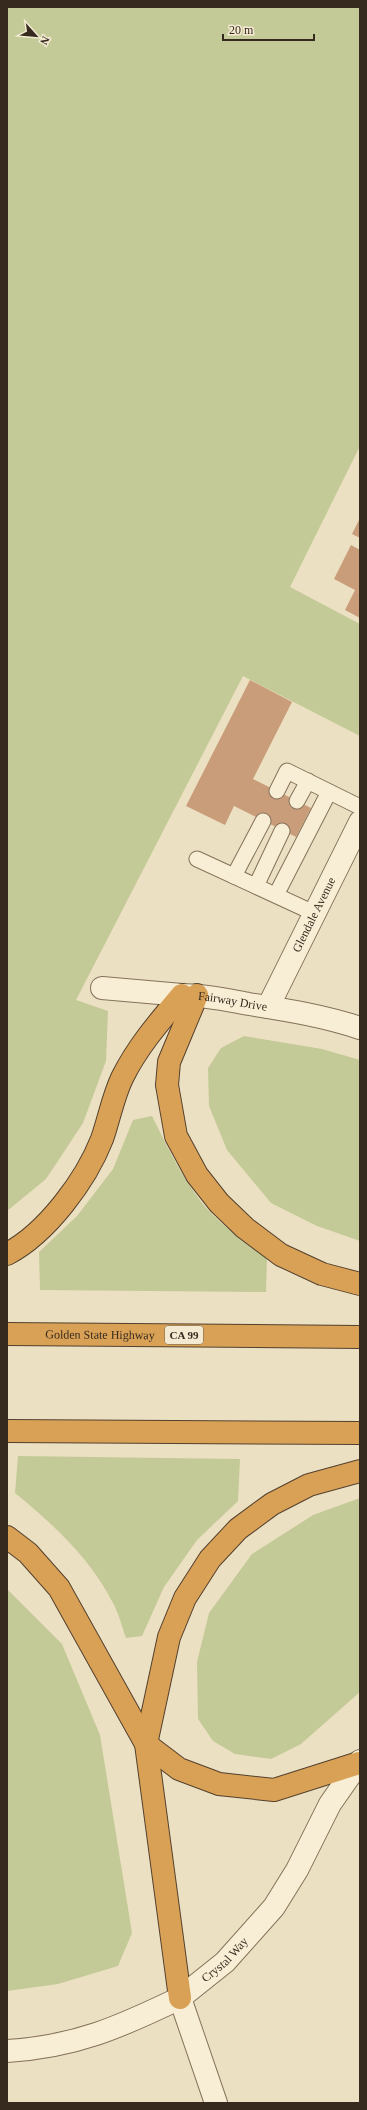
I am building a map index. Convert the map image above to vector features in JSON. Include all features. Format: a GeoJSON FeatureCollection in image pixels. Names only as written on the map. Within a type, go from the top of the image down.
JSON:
{"type":"FeatureCollection","features":[{"type":"Feature","properties":{"kind":"highway"},"geometry":{"type":"LineString","coordinates":[[7,1254],[21,1246],[52,1218],[80,1181],[101,1140],[122,1079],[143,1041],[190,995]]}},
{"type":"Feature","properties":{"kind":"highway"},"geometry":{"type":"LineString","coordinates":[[190,995],[169,1062],[167,1085],[176,1136],[197,1175],[219,1203],[245,1228],[281,1255],[322,1274],[360,1284]]}},
{"type":"Feature","properties":{"kind":"highway","name":"Golden State Highway"},"geometry":{"type":"LineString","coordinates":[[7,1334],[360,1337]]}},
{"type":"Feature","properties":{"kind":"highway"},"geometry":{"type":"LineString","coordinates":[[7,1431],[360,1433]]}},
{"type":"Feature","properties":{"kind":"highway"},"geometry":{"type":"LineString","coordinates":[[180,1998],[146,1744],[169,1637],[185,1598],[210,1559],[238,1529],[272,1504],[309,1485],[360,1472]]}},
{"type":"Feature","properties":{"kind":"highway"},"geometry":{"type":"LineString","coordinates":[[7,1537],[28,1553],[59,1588],[146,1744],[178,1769],[219,1784],[274,1790],[359,1762]]}},
{"type":"Feature","properties":{"kind":"street","name":"Glendale Avenue"},"geometry":{"type":"LineString","coordinates":[[268,1007],[360,822]]}},
{"type":"Feature","properties":{"kind":"street","name":"Fairway Drive"},"geometry":{"type":"LineString","coordinates":[[102,988],[190,995],[268,1007],[333,1019],[360,1028]]}},
{"type":"Feature","properties":{"kind":"street","name":"Crystal Way"},"geometry":{"type":"LineString","coordinates":[[7,2051],[32,2050],[80,2040],[127,2024],[180,1998],[225,1962],[274,1906],[297,1870],[330,1804],[359,1762]]}},
{"type":"Feature","properties":{"kind":"street"},"geometry":{"type":"LineString","coordinates":[[180,1998],[216,2103]]}},
{"type":"Feature","properties":{"kind":"lane"},"geometry":{"type":"LineString","coordinates":[[277,791],[287,771],[360,807]]}},
{"type":"Feature","properties":{"kind":"lane"},"geometry":{"type":"LineString","coordinates":[[298,801],[308,781]]}},
{"type":"Feature","properties":{"kind":"lane"},"geometry":{"type":"LineString","coordinates":[[276,895],[329,792]]}},
{"type":"Feature","properties":{"kind":"lane"},"geometry":{"type":"LineString","coordinates":[[234,876],[263,820]]}},
{"type":"Feature","properties":{"kind":"lane"},"geometry":{"type":"LineString","coordinates":[[256,886],[282,831]]}},
{"type":"Feature","properties":{"kind":"lane"},"geometry":{"type":"LineString","coordinates":[[197,859],[314,913]]}},
{"type":"Feature","properties":{"kind":"green space"},"geometry":{"type":"Polygon","coordinates":[[[7,7],[360,7],[360,446],[290,587],[360,624],[360,736],[243,676],[76,1000],[108,1011],[106,1061],[83,1123],[46,1179],[7,1211],[7,7]]]}},
{"type":"Feature","properties":{"kind":"green space"},"geometry":{"type":"Polygon","coordinates":[[[244,1036],[322,1049],[360,1060],[360,1241],[317,1226],[271,1203],[227,1150],[209,1106],[208,1068],[221,1048],[244,1036]]]}},
{"type":"Feature","properties":{"kind":"green space"},"geometry":{"type":"Polygon","coordinates":[[[152,1116],[181,1172],[202,1203],[224,1226],[267,1257],[266,1292],[40,1290],[39,1252],[77,1216],[113,1169],[133,1120],[152,1116]]]}},
{"type":"Feature","properties":{"kind":"green space"},"geometry":{"type":"Polygon","coordinates":[[[18,1456],[240,1459],[238,1501],[197,1540],[164,1587],[142,1636],[126,1638],[115,1607],[93,1571],[70,1543],[44,1517],[15,1493],[18,1456]]]}},
{"type":"Feature","properties":{"kind":"green space"},"geometry":{"type":"Polygon","coordinates":[[[360,1498],[360,1692],[301,1744],[271,1759],[235,1754],[213,1741],[198,1719],[197,1662],[209,1613],[252,1554],[313,1515],[360,1498]]]}},
{"type":"Feature","properties":{"kind":"green space"},"geometry":{"type":"Polygon","coordinates":[[[7,1589],[62,1644],[100,1735],[132,1933],[118,1966],[58,1984],[7,1991],[7,1589]]]}},
{"type":"Feature","properties":{"kind":"building"},"geometry":{"type":"Polygon","coordinates":[[[360,518],[360,538],[352,534],[360,518]]]}},
{"type":"Feature","properties":{"kind":"building"},"geometry":{"type":"Polygon","coordinates":[[[351,545],[360,550],[360,618],[345,610],[355,590],[334,579],[351,545]]]}},
{"type":"Feature","properties":{"kind":"building"},"geometry":{"type":"Polygon","coordinates":[[[250,680],[292,702],[253,779],[311,808],[296,837],[234,806],[225,825],[186,806],[250,680]]]}}]}
